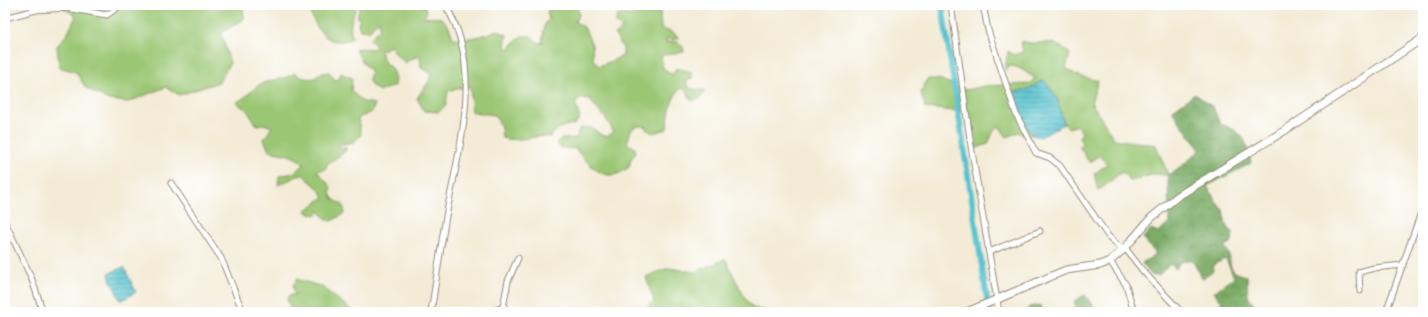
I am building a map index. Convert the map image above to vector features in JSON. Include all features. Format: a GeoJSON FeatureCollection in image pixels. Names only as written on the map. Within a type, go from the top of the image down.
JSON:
{"type":"FeatureCollection","features":[{"type":"Feature","properties":{"kind":"main road"},"geometry":{"type":"LineString","coordinates":[[967,312],[995,302],[1066,270],[1100,265],[1110,261],[1125,248],[1151,218],[1178,196],[1284,131],[1423,38]]}},
{"type":"Feature","properties":{"kind":"street"},"geometry":{"type":"LineString","coordinates":[[5,18],[36,10],[66,8],[107,15],[121,5]]}},
{"type":"Feature","properties":{"kind":"street"},"geometry":{"type":"LineString","coordinates":[[431,312],[445,221],[458,162],[465,114],[465,66],[462,45],[456,25],[445,5]]}},
{"type":"Feature","properties":{"kind":"street"},"geometry":{"type":"LineString","coordinates":[[951,5],[971,146],[989,252],[995,302],[999,312]]}},
{"type":"Feature","properties":{"kind":"street"},"geometry":{"type":"LineString","coordinates":[[982,5],[988,30],[1016,114],[1036,154],[1050,158],[1060,166],[1108,236],[1121,248],[1125,248],[1143,271],[1181,312]]}},
{"type":"Feature","properties":{"kind":"street"},"geometry":{"type":"LineString","coordinates":[[172,183],[221,258],[243,312]]}},
{"type":"Feature","properties":{"kind":"street"},"geometry":{"type":"LineString","coordinates":[[1386,312],[1423,208]]}},
{"type":"Feature","properties":{"kind":"street"},"geometry":{"type":"LineString","coordinates":[[5,222],[31,277],[43,312]]}},
{"type":"Feature","properties":{"kind":"street"},"geometry":{"type":"LineString","coordinates":[[989,252],[1040,231]]}},
{"type":"Feature","properties":{"kind":"street"},"geometry":{"type":"LineString","coordinates":[[490,312],[504,307],[508,281],[518,258]]}},
{"type":"Feature","properties":{"kind":"street"},"geometry":{"type":"LineString","coordinates":[[1110,261],[1126,285],[1134,312]]}},
{"type":"Feature","properties":{"kind":"street"},"geometry":{"type":"LineString","coordinates":[[1360,291],[1359,272],[1374,268],[1403,265]]}},
{"type":"Feature","properties":{"kind":"green space"},"geometry":{"type":"Polygon","coordinates":[[[58,5],[243,5],[244,19],[221,33],[230,63],[219,82],[179,95],[166,87],[128,102],[109,100],[86,88],[76,72],[59,67],[57,46],[68,33],[76,16],[58,5]]]}},
{"type":"Feature","properties":{"kind":"green space"},"geometry":{"type":"Polygon","coordinates":[[[307,5],[359,5],[357,6],[351,22],[351,34],[353,38],[343,41],[329,39],[318,28],[307,5]]]}},
{"type":"Feature","properties":{"kind":"green space"},"geometry":{"type":"Polygon","coordinates":[[[360,5],[424,5],[427,13],[423,17],[442,18],[449,27],[453,38],[475,37],[497,30],[507,35],[505,46],[508,49],[521,36],[531,36],[537,42],[542,43],[545,24],[549,19],[547,12],[553,5],[577,5],[579,15],[575,22],[584,27],[592,45],[593,59],[599,66],[623,56],[623,48],[615,35],[622,28],[616,23],[617,16],[624,14],[632,16],[635,5],[654,5],[660,10],[661,29],[672,32],[679,38],[672,40],[667,38],[666,42],[678,42],[683,47],[684,52],[661,56],[663,68],[673,75],[676,68],[691,72],[692,78],[686,82],[689,88],[705,91],[700,99],[695,99],[693,101],[690,99],[688,92],[682,88],[678,91],[671,106],[667,129],[653,133],[646,129],[645,126],[636,126],[631,130],[627,144],[634,147],[636,152],[631,159],[629,167],[613,175],[607,175],[594,169],[577,151],[577,149],[561,148],[556,143],[561,139],[577,138],[578,131],[581,128],[592,128],[601,135],[608,136],[613,131],[608,122],[589,98],[581,99],[575,103],[580,118],[574,125],[560,128],[550,137],[544,136],[514,140],[502,138],[501,127],[495,115],[472,112],[470,86],[448,91],[446,104],[439,112],[424,111],[417,98],[429,81],[431,73],[421,68],[420,56],[408,60],[406,63],[397,56],[391,46],[380,51],[386,65],[391,67],[395,78],[394,86],[379,91],[372,86],[368,79],[371,78],[369,76],[371,72],[363,63],[355,49],[377,48],[370,39],[380,28],[379,20],[369,31],[360,30],[358,23],[360,19],[357,17],[360,5]]]}},
{"type":"Feature","properties":{"kind":"green space"},"geometry":{"type":"Polygon","coordinates":[[[1021,41],[1029,43],[1050,43],[1062,48],[1070,54],[1066,68],[1076,75],[1098,81],[1091,102],[1114,139],[1156,145],[1168,175],[1155,174],[1130,181],[1123,172],[1098,190],[1094,174],[1107,164],[1100,155],[1089,162],[1079,146],[1082,143],[1079,137],[1082,133],[1078,125],[1069,128],[1064,124],[1057,98],[1044,80],[1028,89],[1017,110],[1032,135],[1022,135],[1019,132],[1007,137],[999,126],[994,130],[988,144],[974,149],[971,137],[971,116],[965,112],[925,108],[921,92],[927,79],[939,79],[966,90],[984,86],[1030,84],[1035,78],[1021,69],[1011,66],[1005,70],[1008,51],[1014,55],[1023,52],[1021,41]]]}},
{"type":"Feature","properties":{"kind":"green space"},"geometry":{"type":"Polygon","coordinates":[[[329,72],[335,80],[339,79],[341,73],[352,78],[351,91],[363,102],[375,104],[372,112],[358,118],[361,135],[354,142],[338,145],[340,148],[346,148],[346,151],[327,164],[326,169],[317,171],[331,187],[330,193],[333,199],[343,205],[345,213],[332,221],[324,217],[320,211],[316,215],[305,211],[324,197],[319,189],[302,174],[278,185],[279,176],[293,173],[303,166],[303,162],[289,155],[269,151],[264,139],[272,127],[263,124],[257,125],[245,109],[237,102],[265,82],[286,77],[295,73],[305,78],[316,78],[318,74],[329,72]]]}},
{"type":"Feature","properties":{"kind":"green space"},"geometry":{"type":"Polygon","coordinates":[[[1195,94],[1213,107],[1220,124],[1239,133],[1248,148],[1251,163],[1207,186],[1223,210],[1226,225],[1229,230],[1233,232],[1232,242],[1224,246],[1229,256],[1231,268],[1239,274],[1247,276],[1248,296],[1253,303],[1264,308],[1263,312],[1208,312],[1222,302],[1214,292],[1234,277],[1226,259],[1214,264],[1213,271],[1203,279],[1191,259],[1179,263],[1176,269],[1170,264],[1159,275],[1151,275],[1142,263],[1156,254],[1143,238],[1151,229],[1158,232],[1169,224],[1168,175],[1176,171],[1200,150],[1172,111],[1195,94]]]}},
{"type":"Feature","properties":{"kind":"green space"},"geometry":{"type":"Polygon","coordinates":[[[725,259],[745,298],[753,308],[771,312],[634,312],[634,307],[645,310],[654,301],[646,277],[668,268],[695,272],[725,259]]]}},
{"type":"Feature","properties":{"kind":"green space"},"geometry":{"type":"Polygon","coordinates":[[[297,279],[322,287],[354,312],[292,312],[287,300],[289,295],[295,295],[293,285],[297,279]]]}},
{"type":"Feature","properties":{"kind":"green space"},"geometry":{"type":"Polygon","coordinates":[[[1085,295],[1094,307],[1089,312],[1077,312],[1074,301],[1085,295]]]}},
{"type":"Feature","properties":{"kind":"green space"},"geometry":{"type":"Polygon","coordinates":[[[1040,305],[1043,312],[1025,312],[1029,307],[1040,305]]]}},
{"type":"Feature","properties":{"kind":"water"},"geometry":{"type":"Polygon","coordinates":[[[1044,80],[1057,98],[1064,124],[1041,137],[1032,135],[1017,110],[1013,92],[1028,89],[1044,80]]]}},
{"type":"Feature","properties":{"kind":"water"},"geometry":{"type":"Polygon","coordinates":[[[124,267],[136,292],[121,301],[111,282],[109,273],[124,267]]]}},
{"type":"Feature","properties":{"kind":"waterway"},"geometry":{"type":"LineString","coordinates":[[942,5],[989,312]]}}]}
